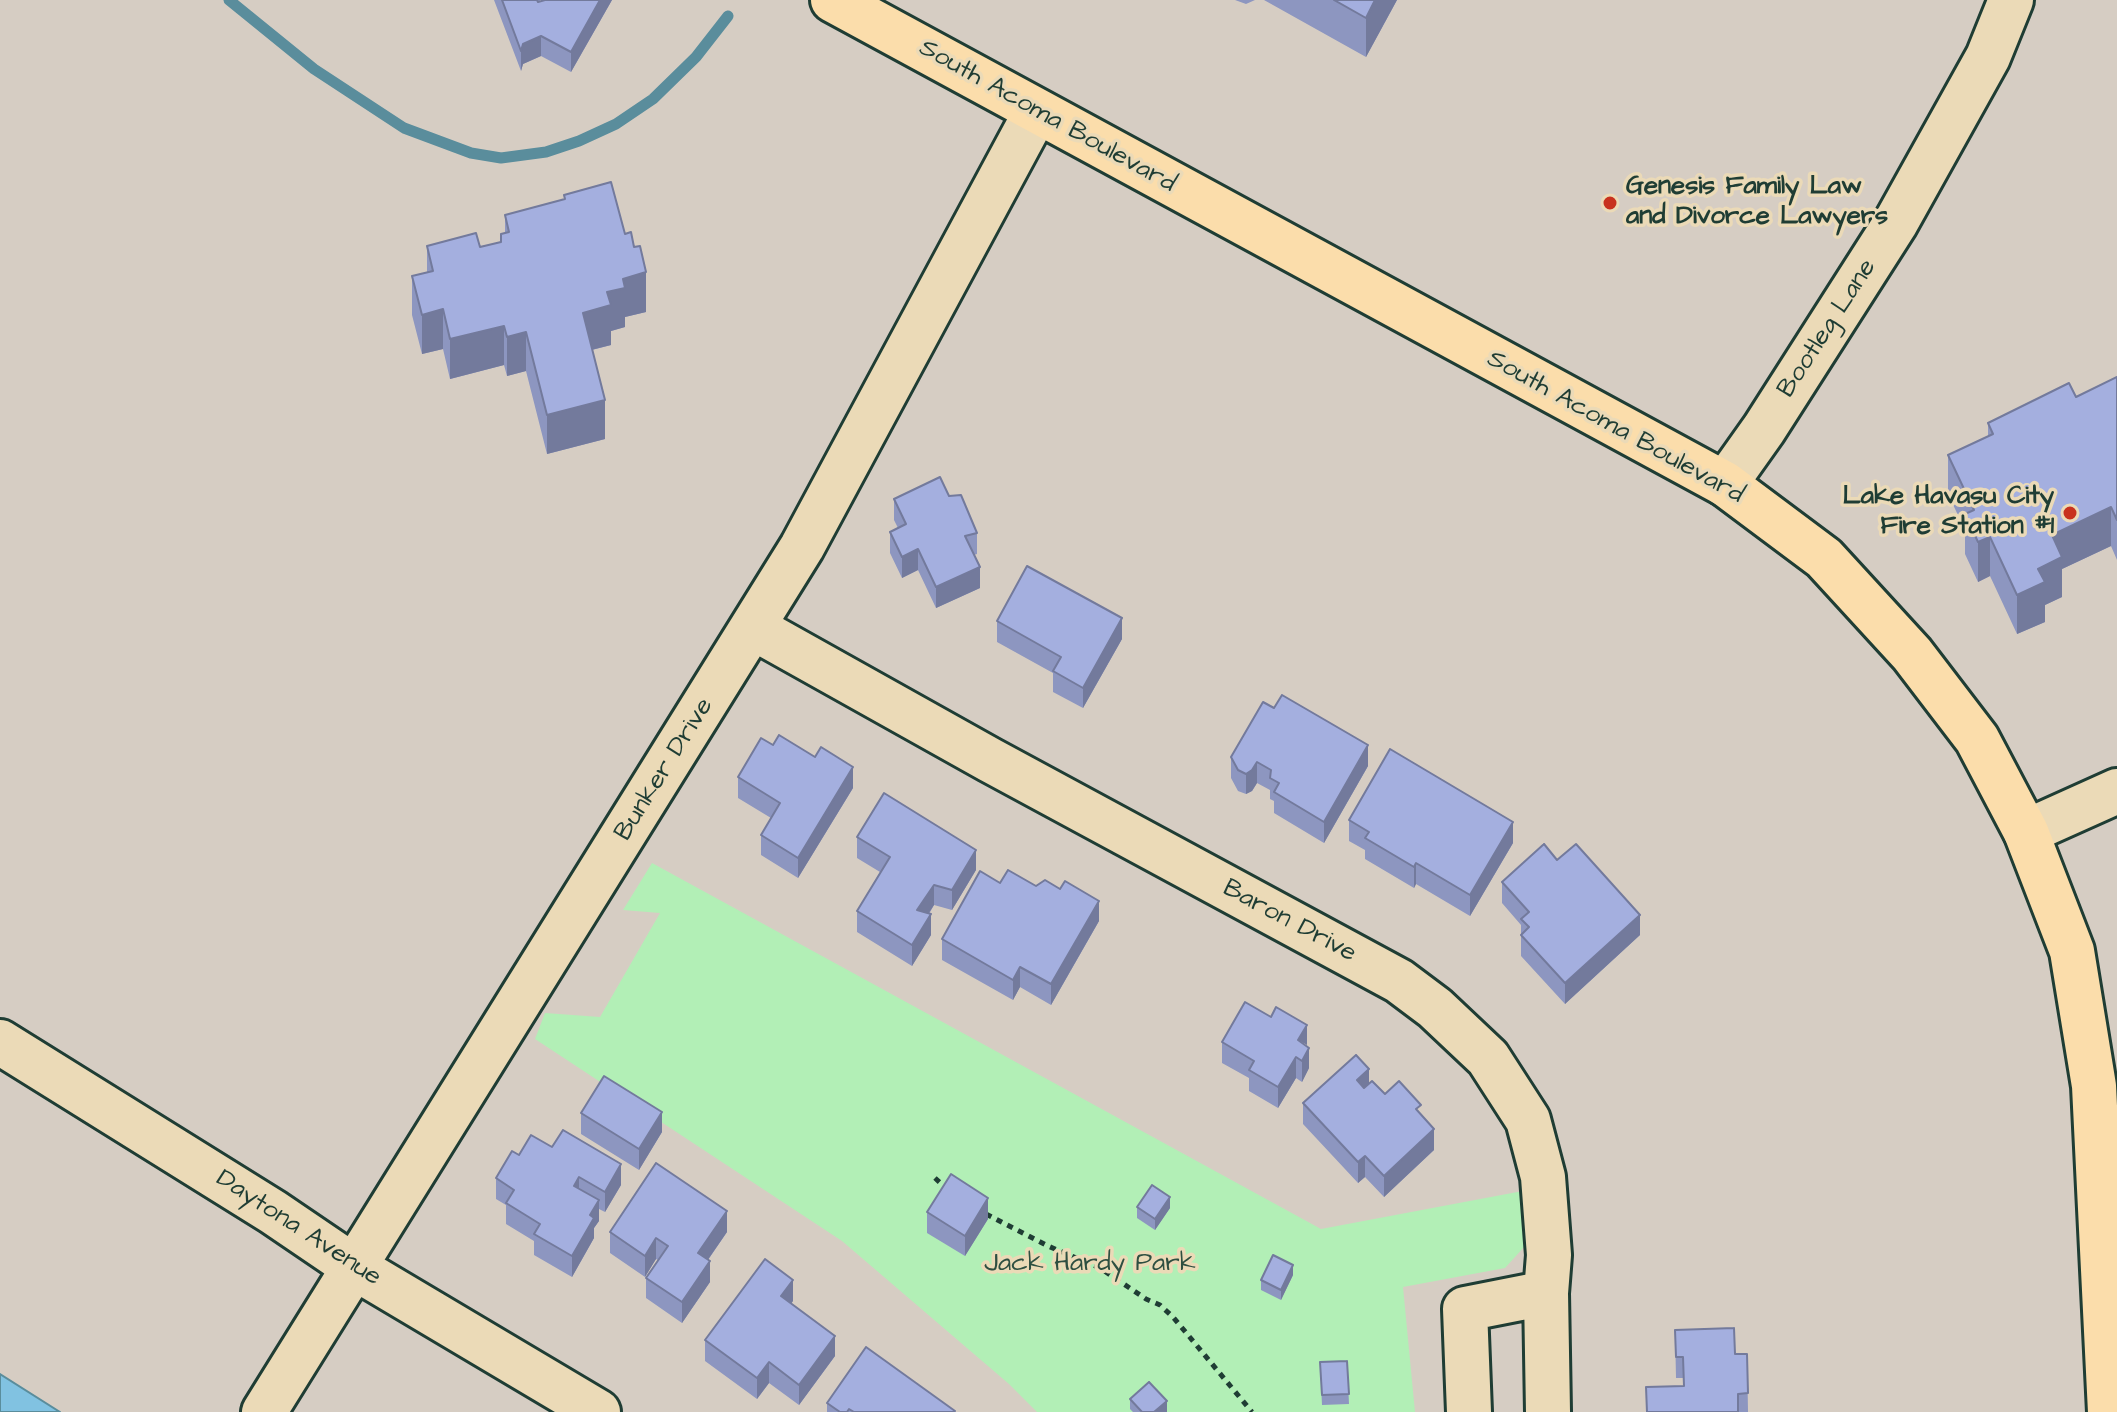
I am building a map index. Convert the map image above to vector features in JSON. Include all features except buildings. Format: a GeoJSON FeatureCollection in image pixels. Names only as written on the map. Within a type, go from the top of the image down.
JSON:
{"type":"FeatureCollection","features":[{"type":"Feature","properties":{"kind":"main road","name":"South Acoma Boulevard"},"geometry":{"type":"LineString","coordinates":[[833,0],[1725,484],[1824,558],[1912,654],[1977,739],[2026,832],[2072,951],[2094,1086],[2110,1412]]}},
{"type":"Feature","properties":{"kind":"street","name":"Bootleg Lane"},"geometry":{"type":"LineString","coordinates":[[1725,484],[1764,429],[1895,224],[1988,57],[2011,0]]}},
{"type":"Feature","properties":{"kind":"street","name":"Bunker Drive"},"geometry":{"type":"LineString","coordinates":[[264,1412],[754,628],[802,547],[1036,112]]}},
{"type":"Feature","properties":{"kind":"street","name":"Baron Drive"},"geometry":{"type":"LineString","coordinates":[[754,628],[990,760],[1399,981],[1435,1008],[1488,1058],[1528,1120],[1543,1177],[1549,1255],[1546,1293],[1548,1412]]}},
{"type":"Feature","properties":{"kind":"street"},"geometry":{"type":"LineString","coordinates":[[2026,832],[2117,791]]}},
{"type":"Feature","properties":{"kind":"street","name":"Daytona Avenue"},"geometry":{"type":"LineString","coordinates":[[0,1042],[246,1194],[354,1267],[598,1412]]}},
{"type":"Feature","properties":{"kind":"street"},"geometry":{"type":"LineString","coordinates":[[1469,1412],[1465,1309],[1546,1293]]}},
{"type":"Feature","properties":{"kind":"path"},"geometry":{"type":"LineString","coordinates":[[935,1178],[956,1195]]}},
{"type":"Feature","properties":{"kind":"path"},"geometry":{"type":"LineString","coordinates":[[982,1211],[1048,1246],[1100,1268],[1160,1305],[1252,1412]]}},
{"type":"Feature","properties":{"kind":"green space","name":"Jack Hardy Park"},"geometry":{"type":"Polygon","coordinates":[[[652,863],[1321,1229],[1528,1190],[1525,1246],[1505,1268],[1403,1287],[1415,1412],[1037,1412],[1009,1384],[842,1241],[535,1039],[545,1013],[600,1017],[660,913],[623,910],[652,863]]]}},
{"type":"Feature","properties":{"kind":"water"},"geometry":{"type":"Polygon","coordinates":[[[0,1374],[60,1412],[0,1412],[0,1374]]]}},
{"type":"Feature","properties":{"kind":"waterway"},"geometry":{"type":"LineString","coordinates":[[229,0],[314,69],[404,128],[471,153],[501,158],[546,152],[616,124],[653,99],[696,57],[728,16]]}},
{"type":"Feature","properties":{"kind":"place","name":"Genesis Family Law and Divorce Lawyers"},"geometry":{"type":"Point","coordinates":[1610,203]}},
{"type":"Feature","properties":{"kind":"place","name":"Lake Havasu City Fire Station #1"},"geometry":{"type":"Point","coordinates":[2070,513]}}]}
